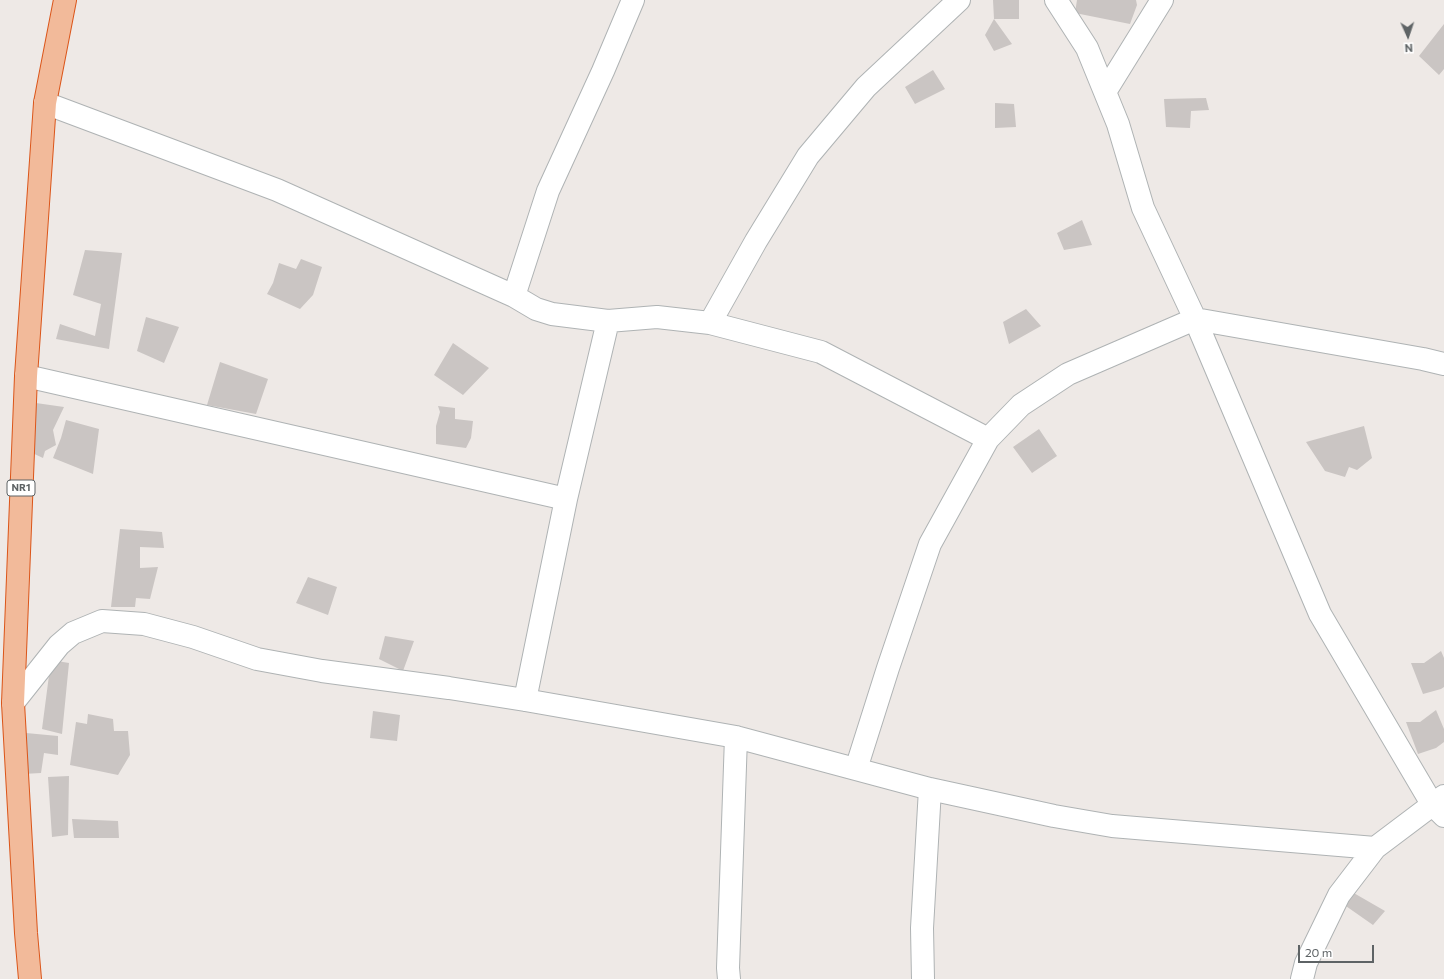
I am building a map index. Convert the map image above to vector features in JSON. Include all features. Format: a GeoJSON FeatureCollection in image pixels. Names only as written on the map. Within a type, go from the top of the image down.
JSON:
{"type":"FeatureCollection","features":[{"type":"Feature","properties":{"kind":"highway","name":"NR1"},"geometry":{"type":"LineString","coordinates":[[30,979],[13,703],[26,376],[45,103],[65,0]]}},
{"type":"Feature","properties":{"kind":"street"},"geometry":{"type":"LineString","coordinates":[[514,296],[548,191],[603,71],[633,0]]}},
{"type":"Feature","properties":{"kind":"street"},"geometry":{"type":"LineString","coordinates":[[710,323],[756,241],[808,156],[866,87],[959,0]]}},
{"type":"Feature","properties":{"kind":"street"},"geometry":{"type":"LineString","coordinates":[[1056,0],[1087,48],[1118,124],[1143,208],[1195,319],[1320,614],[1440,805],[1375,848],[1339,895],[1306,963],[1302,979]]}},
{"type":"Feature","properties":{"kind":"street"},"geometry":{"type":"LineString","coordinates":[[1105,92],[1162,0]]}},
{"type":"Feature","properties":{"kind":"street"},"geometry":{"type":"LineString","coordinates":[[45,103],[277,190],[514,296],[536,309],[552,314],[608,321],[656,317],[710,323],[821,352],[988,439]]}},
{"type":"Feature","properties":{"kind":"street"},"geometry":{"type":"LineString","coordinates":[[856,770],[888,668],[930,544],[988,439],[1021,405],[1068,374],[1195,319],[1444,364]]}},
{"type":"Feature","properties":{"kind":"street"},"geometry":{"type":"LineString","coordinates":[[525,700],[566,499],[608,321]]}},
{"type":"Feature","properties":{"kind":"street"},"geometry":{"type":"LineString","coordinates":[[26,376],[566,499]]}},
{"type":"Feature","properties":{"kind":"street"},"geometry":{"type":"LineString","coordinates":[[13,703],[59,645],[73,632],[102,621],[144,624],[193,637],[257,659],[322,671],[525,700],[736,737],[930,789],[1054,816],[1112,826],[1375,848]]}},
{"type":"Feature","properties":{"kind":"street"},"geometry":{"type":"LineString","coordinates":[[729,979],[728,968],[736,737]]}},
{"type":"Feature","properties":{"kind":"street"},"geometry":{"type":"LineString","coordinates":[[924,979],[922,928],[930,789]]}},
{"type":"Feature","properties":{"kind":"building"},"geometry":{"type":"Polygon","coordinates":[[[993,0],[1019,0],[1019,19],[994,19],[993,0]]]}},
{"type":"Feature","properties":{"kind":"building"},"geometry":{"type":"Polygon","coordinates":[[[1077,0],[1136,0],[1137,5],[1130,24],[1075,13],[1077,0]]]}},
{"type":"Feature","properties":{"kind":"building"},"geometry":{"type":"Polygon","coordinates":[[[994,19],[1012,44],[994,51],[985,35],[994,19]]]}},
{"type":"Feature","properties":{"kind":"building"},"geometry":{"type":"Polygon","coordinates":[[[1444,24],[1444,69],[1439,75],[1419,56],[1444,24]]]}},
{"type":"Feature","properties":{"kind":"building"},"geometry":{"type":"Polygon","coordinates":[[[933,70],[945,89],[915,104],[905,87],[933,70]]]}},
{"type":"Feature","properties":{"kind":"building"},"geometry":{"type":"Polygon","coordinates":[[[1206,98],[1209,110],[1191,111],[1190,128],[1166,127],[1164,99],[1206,98]]]}},
{"type":"Feature","properties":{"kind":"building"},"geometry":{"type":"Polygon","coordinates":[[[995,103],[1014,104],[1016,127],[995,128],[995,103]]]}},
{"type":"Feature","properties":{"kind":"building"},"geometry":{"type":"Polygon","coordinates":[[[1082,220],[1092,245],[1064,250],[1057,233],[1082,220]]]}},
{"type":"Feature","properties":{"kind":"building"},"geometry":{"type":"Polygon","coordinates":[[[85,250],[122,253],[109,349],[56,339],[60,324],[95,336],[101,304],[73,295],[85,250]]]}},
{"type":"Feature","properties":{"kind":"building"},"geometry":{"type":"Polygon","coordinates":[[[301,259],[322,267],[313,295],[300,309],[267,294],[273,283],[279,263],[296,269],[301,259]]]}},
{"type":"Feature","properties":{"kind":"building"},"geometry":{"type":"Polygon","coordinates":[[[1026,309],[1041,326],[1009,344],[1003,322],[1026,309]]]}},
{"type":"Feature","properties":{"kind":"building"},"geometry":{"type":"Polygon","coordinates":[[[146,317],[179,327],[164,363],[137,351],[146,317]]]}},
{"type":"Feature","properties":{"kind":"building"},"geometry":{"type":"Polygon","coordinates":[[[453,343],[489,368],[463,395],[434,375],[453,343]]]}},
{"type":"Feature","properties":{"kind":"building"},"geometry":{"type":"Polygon","coordinates":[[[220,362],[268,379],[256,414],[207,405],[220,362]]]}},
{"type":"Feature","properties":{"kind":"building"},"geometry":{"type":"Polygon","coordinates":[[[36,403],[64,407],[53,430],[56,445],[45,451],[43,458],[28,451],[36,403]]]}},
{"type":"Feature","properties":{"kind":"building"},"geometry":{"type":"Polygon","coordinates":[[[438,406],[455,408],[455,419],[473,421],[471,438],[466,448],[436,444],[436,426],[440,412],[438,406]]]}},
{"type":"Feature","properties":{"kind":"building"},"geometry":{"type":"Polygon","coordinates":[[[66,420],[99,429],[93,474],[53,458],[66,420]]]}},
{"type":"Feature","properties":{"kind":"building"},"geometry":{"type":"Polygon","coordinates":[[[1364,426],[1372,458],[1357,470],[1349,467],[1345,477],[1325,471],[1306,442],[1364,426]]]}},
{"type":"Feature","properties":{"kind":"building"},"geometry":{"type":"Polygon","coordinates":[[[1039,429],[1057,456],[1032,473],[1013,447],[1039,429]]]}},
{"type":"Feature","properties":{"kind":"building"},"geometry":{"type":"Polygon","coordinates":[[[120,529],[162,532],[164,548],[140,547],[140,568],[158,567],[150,599],[136,598],[135,607],[111,607],[120,529]]]}},
{"type":"Feature","properties":{"kind":"building"},"geometry":{"type":"Polygon","coordinates":[[[308,577],[337,587],[328,615],[296,603],[308,577]]]}},
{"type":"Feature","properties":{"kind":"building"},"geometry":{"type":"Polygon","coordinates":[[[385,636],[414,641],[403,671],[379,659],[385,636]]]}},
{"type":"Feature","properties":{"kind":"building"},"geometry":{"type":"Polygon","coordinates":[[[1441,651],[1444,658],[1444,687],[1423,694],[1411,663],[1424,663],[1441,651]]]}},
{"type":"Feature","properties":{"kind":"building"},"geometry":{"type":"Polygon","coordinates":[[[51,660],[69,663],[62,734],[42,729],[51,660]]]}},
{"type":"Feature","properties":{"kind":"building"},"geometry":{"type":"Polygon","coordinates":[[[1436,710],[1444,729],[1444,742],[1436,748],[1418,754],[1406,722],[1420,722],[1436,710]]]}},
{"type":"Feature","properties":{"kind":"building"},"geometry":{"type":"Polygon","coordinates":[[[373,711],[400,715],[397,741],[370,738],[373,711]]]}},
{"type":"Feature","properties":{"kind":"building"},"geometry":{"type":"Polygon","coordinates":[[[88,714],[113,719],[114,731],[128,731],[130,755],[118,775],[70,765],[76,722],[87,724],[88,714]]]}},
{"type":"Feature","properties":{"kind":"building"},"geometry":{"type":"Polygon","coordinates":[[[26,733],[58,736],[58,755],[44,753],[41,773],[23,774],[26,733]]]}},
{"type":"Feature","properties":{"kind":"building"},"geometry":{"type":"Polygon","coordinates":[[[69,776],[68,835],[52,837],[48,777],[69,776]]]}},
{"type":"Feature","properties":{"kind":"building"},"geometry":{"type":"Polygon","coordinates":[[[72,819],[118,821],[119,838],[74,838],[72,819]]]}},
{"type":"Feature","properties":{"kind":"building"},"geometry":{"type":"Polygon","coordinates":[[[1352,892],[1385,911],[1373,925],[1343,904],[1352,892]]]}}]}
